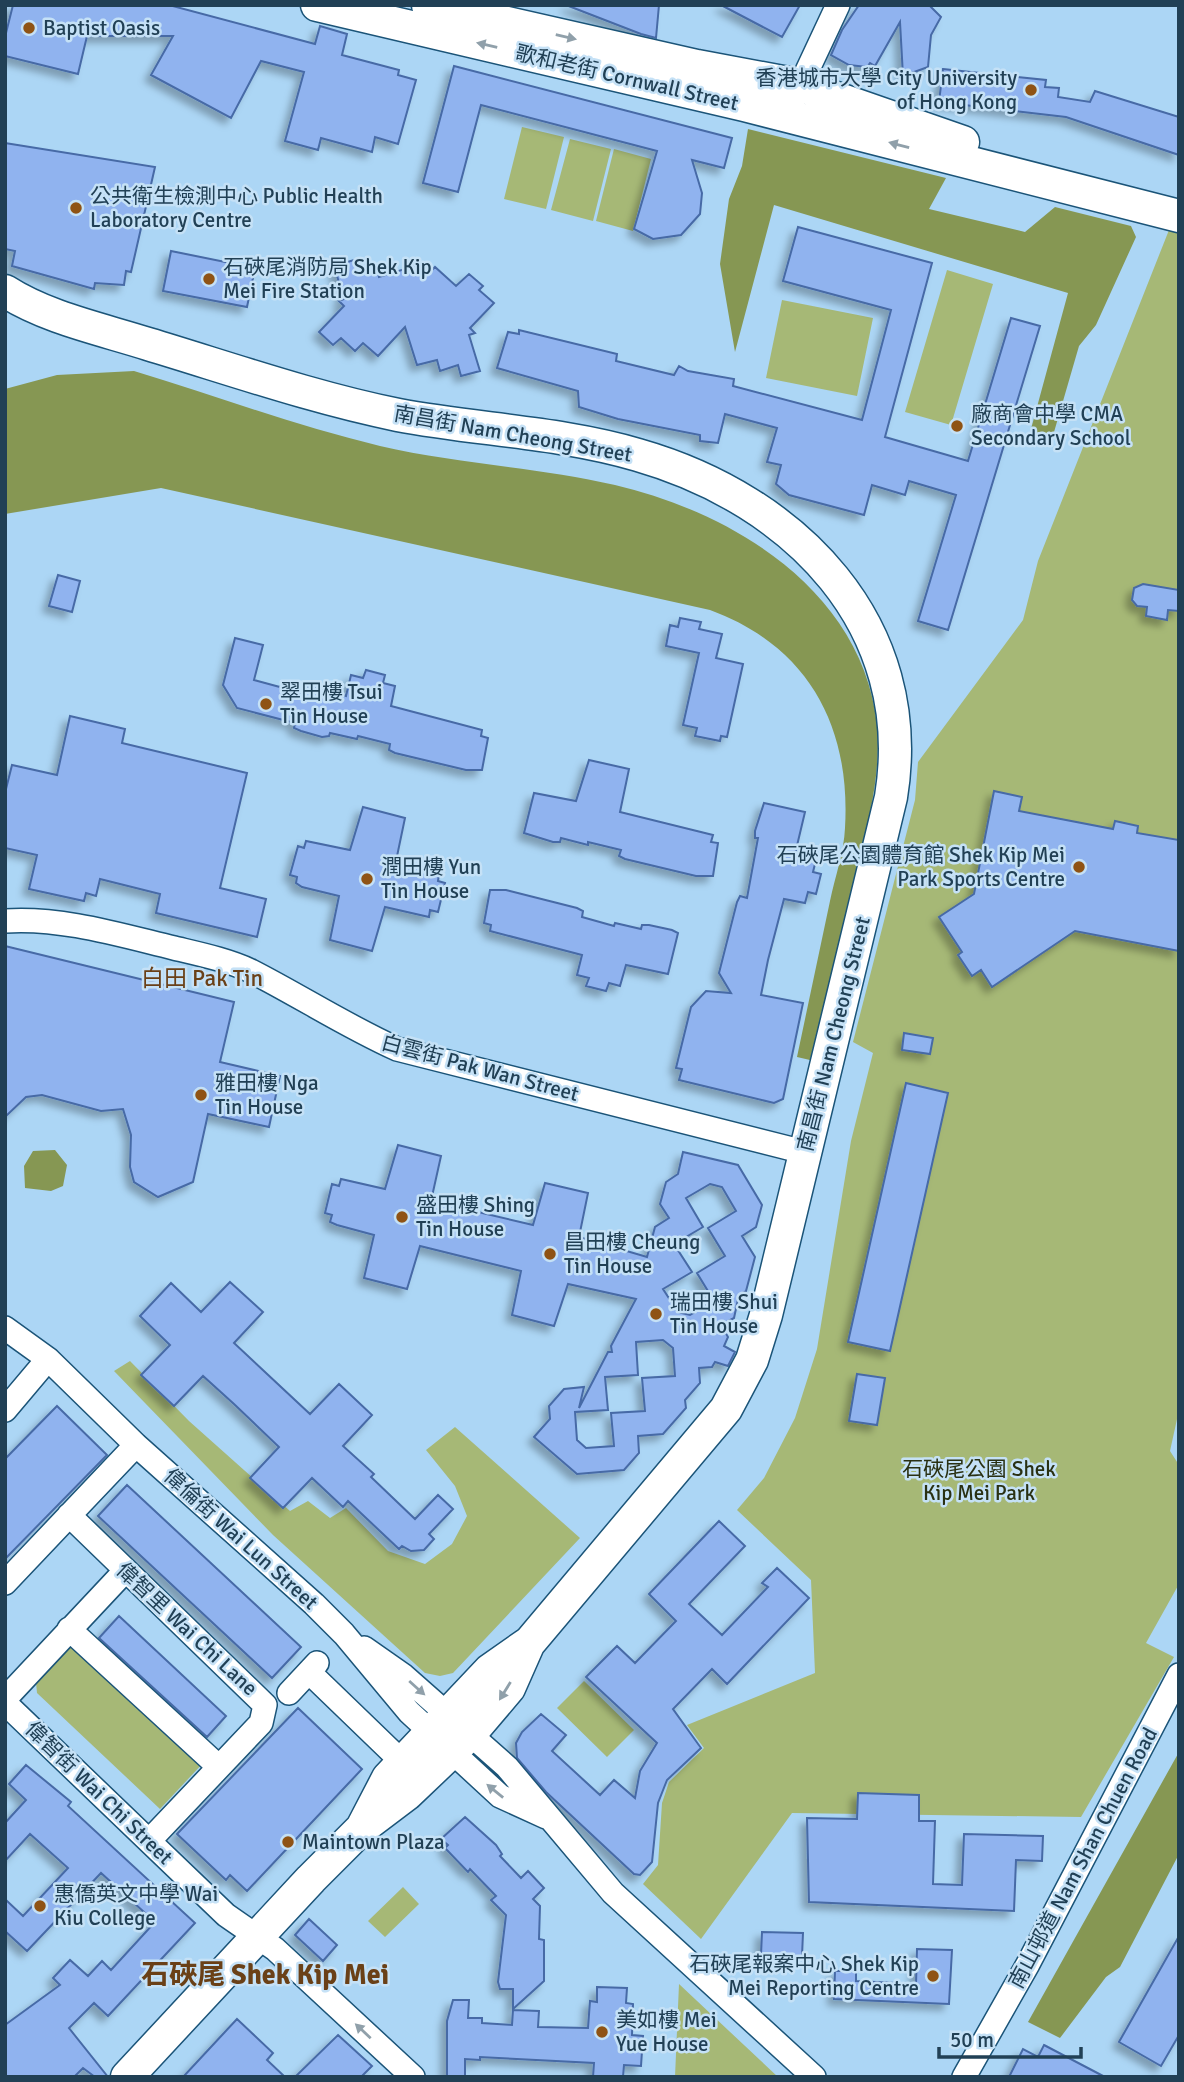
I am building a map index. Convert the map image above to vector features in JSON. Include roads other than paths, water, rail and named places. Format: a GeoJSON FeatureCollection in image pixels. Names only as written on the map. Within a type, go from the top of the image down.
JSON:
{"type":"FeatureCollection","features":[{"type":"Feature","properties":{"kind":"main road","name":"歌和老街 Cornwall Street"},"geometry":{"type":"LineString","coordinates":[[317,5],[786,116],[1179,216]]}},
{"type":"Feature","properties":{"kind":"main road","name":"歌和老街 Cornwall Street"},"geometry":{"type":"LineString","coordinates":[[428,5],[685,64],[799,85],[954,139],[1179,195]]}},
{"type":"Feature","properties":{"kind":"main road","name":"南昌街 Nam Cheong Street"},"geometry":{"type":"LineString","coordinates":[[5,292],[41,309],[107,331],[358,406],[432,421],[578,442],[667,464],[745,501],[798,537],[827,567],[863,621],[884,673],[895,748],[895,774],[878,855],[760,1338],[745,1376],[726,1409],[530,1642],[509,1688],[450,1733],[407,1794],[362,1828],[255,1937],[127,2077]]}},
{"type":"Feature","properties":{"kind":"street"},"geometry":{"type":"LineString","coordinates":[[786,116],[838,5]]}},
{"type":"Feature","properties":{"kind":"street","name":"白雲街 Pak Wan Street"},"geometry":{"type":"LineString","coordinates":[[5,921],[41,921],[78,927],[193,953],[248,970],[351,1029],[397,1049],[804,1152]]}},
{"type":"Feature","properties":{"kind":"street"},"geometry":{"type":"LineString","coordinates":[[5,1328],[48,1359],[136,1445],[5,1583]]}},
{"type":"Feature","properties":{"kind":"street"},"geometry":{"type":"LineString","coordinates":[[5,1410],[48,1359]]}},
{"type":"Feature","properties":{"kind":"street","name":"偉倫街 Wai Lun Street"},"geometry":{"type":"LineString","coordinates":[[136,1445],[344,1634],[390,1693],[517,1778],[546,1817],[613,1893],[814,2077]]}},
{"type":"Feature","properties":{"kind":"street","name":"偉智里 Wai Chi Lane"},"geometry":{"type":"LineString","coordinates":[[69,1516],[265,1705],[261,1723],[149,1841]]}},
{"type":"Feature","properties":{"kind":"street"},"geometry":{"type":"LineString","coordinates":[[5,1701],[125,1571]]}},
{"type":"Feature","properties":{"kind":"street"},"geometry":{"type":"LineString","coordinates":[[69,1629],[219,1767]]}},
{"type":"Feature","properties":{"kind":"street"},"geometry":{"type":"LineString","coordinates":[[289,1693],[314,1666],[395,1755]]}},
{"type":"Feature","properties":{"kind":"street","name":"南山邨道 Nam Shan Chuen Road"},"geometry":{"type":"LineString","coordinates":[[964,2077],[1028,1964],[1179,1675]]}},
{"type":"Feature","properties":{"kind":"street","name":"偉智街 Wai Chi Street"},"geometry":{"type":"LineString","coordinates":[[5,1701],[226,1915],[275,1949],[413,2077]]}},
{"type":"Feature","properties":{"kind":"place","name":"Baptist Oasis"},"geometry":{"type":"Point","coordinates":[29,28]}},
{"type":"Feature","properties":{"kind":"place","name":"香港城市大學 City University of Hong Kong"},"geometry":{"type":"Point","coordinates":[1031,90]}},
{"type":"Feature","properties":{"kind":"place","name":"公共衛生檢測中心 Public Health Laboratory Centre"},"geometry":{"type":"Point","coordinates":[76,208]}},
{"type":"Feature","properties":{"kind":"place","name":"石硤尾消防局 Shek Kip Mei Fire Station"},"geometry":{"type":"Point","coordinates":[209,279]}},
{"type":"Feature","properties":{"kind":"place","name":"廠商會中學 CMA Secondary School"},"geometry":{"type":"Point","coordinates":[957,426]}},
{"type":"Feature","properties":{"kind":"place","name":"翠田樓 Tsui Tin House"},"geometry":{"type":"Point","coordinates":[266,704]}},
{"type":"Feature","properties":{"kind":"place","name":"石硤尾公園體育館 Shek Kip Mei Park Sports Centre"},"geometry":{"type":"Point","coordinates":[1079,867]}},
{"type":"Feature","properties":{"kind":"place","name":"潤田樓 Yun Tin House"},"geometry":{"type":"Point","coordinates":[367,879]}},
{"type":"Feature","properties":{"kind":"place","name":"雅田樓 Nga Tin House"},"geometry":{"type":"Point","coordinates":[201,1095]}},
{"type":"Feature","properties":{"kind":"place","name":"盛田樓 Shing Tin House"},"geometry":{"type":"Point","coordinates":[402,1217]}},
{"type":"Feature","properties":{"kind":"place","name":"昌田樓 Cheung Tin House"},"geometry":{"type":"Point","coordinates":[550,1254]}},
{"type":"Feature","properties":{"kind":"place","name":"瑞田樓 Shui Tin House"},"geometry":{"type":"Point","coordinates":[656,1314]}},
{"type":"Feature","properties":{"kind":"place","name":"Maintown Plaza"},"geometry":{"type":"Point","coordinates":[288,1842]}},
{"type":"Feature","properties":{"kind":"place","name":"惠僑英文中學 Wai Kiu College"},"geometry":{"type":"Point","coordinates":[40,1906]}},
{"type":"Feature","properties":{"kind":"place","name":"石硤尾報案中心 Shek Kip Mei Reporting Centre"},"geometry":{"type":"Point","coordinates":[933,1976]}},
{"type":"Feature","properties":{"kind":"place","name":"美如樓 Mei Yue House"},"geometry":{"type":"Point","coordinates":[602,2032]}},
{"type":"Feature","properties":{"kind":"district","name":"白田 Pak Tin"},"geometry":{"type":"Point","coordinates":[202,978]}},
{"type":"Feature","properties":{"kind":"district","name":"石硤尾 Shek Kip Mei"},"geometry":{"type":"Point","coordinates":[265,1975]}},
{"type":"Feature","properties":{"kind":"park label","name":"石硤尾公園 Shek Kip Mei Park"},"geometry":{"type":"Point","coordinates":[979,1481]}}]}
